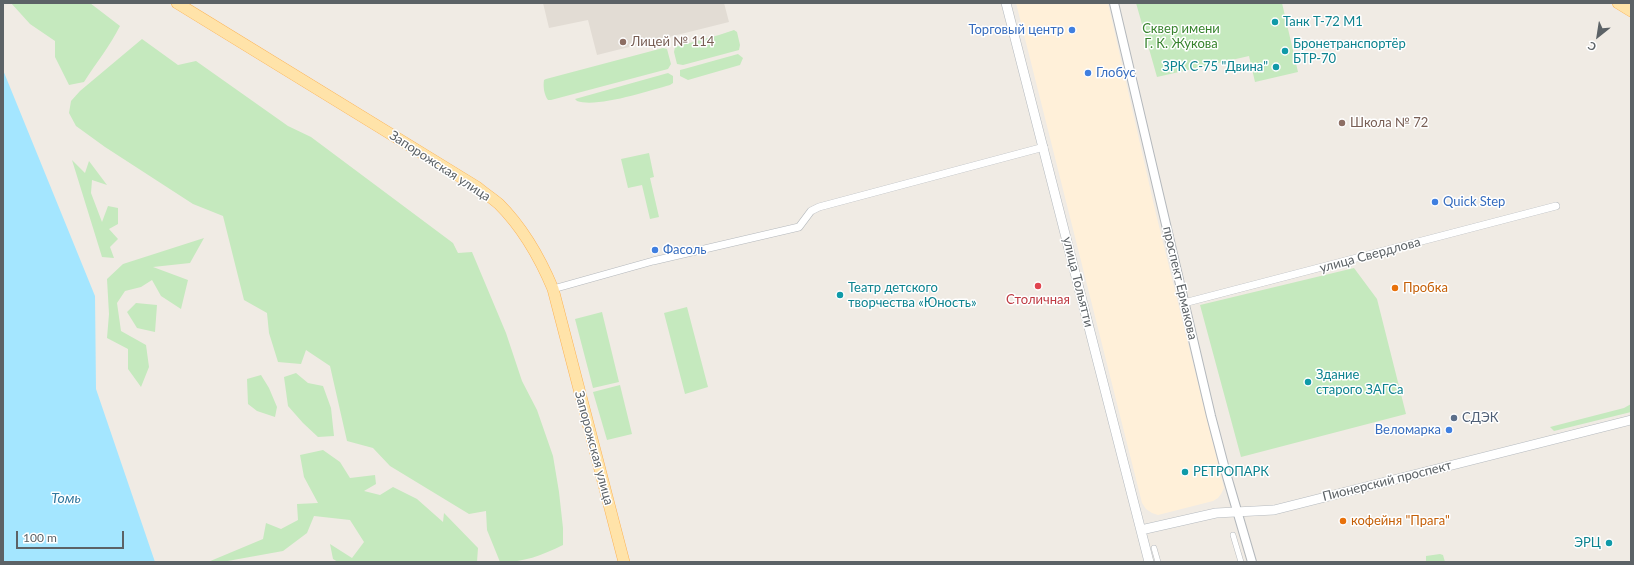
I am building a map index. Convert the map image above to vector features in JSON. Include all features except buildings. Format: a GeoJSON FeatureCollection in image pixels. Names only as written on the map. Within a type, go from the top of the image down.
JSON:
{"type":"FeatureCollection","features":[{"type":"Feature","properties":{"kind":"main road","name":"Запорожская улица"},"geometry":{"type":"LineString","coordinates":[[177,3],[477,187],[499,204],[519,227],[537,255],[553,289],[624,562]]}},
{"type":"Feature","properties":{"kind":"main road","name":"улица Тольятти"},"geometry":{"type":"LineString","coordinates":[[1006,3],[1149,562]]}},
{"type":"Feature","properties":{"kind":"main road"},"geometry":{"type":"LineString","coordinates":[[1618,3],[1631,11]]}},
{"type":"Feature","properties":{"kind":"main road","name":"Пионерский проспект"},"geometry":{"type":"LineString","coordinates":[[1141,530],[1200,515],[1274,510],[1631,420]]}},
{"type":"Feature","properties":{"kind":"street","name":"проспект Ермакова"},"geometry":{"type":"LineString","coordinates":[[1114,3],[1184,303],[1226,473],[1252,562]]}},
{"type":"Feature","properties":{"kind":"street"},"geometry":{"type":"LineString","coordinates":[[553,289],[653,261],[799,227],[811,211],[820,207],[1044,147]]}},
{"type":"Feature","properties":{"kind":"street","name":"улица Свердлова"},"geometry":{"type":"LineString","coordinates":[[1184,303],[1556,206]]}},
{"type":"Feature","properties":{"kind":"street"},"geometry":{"type":"LineString","coordinates":[[1233,535],[1240,562]]}},
{"type":"Feature","properties":{"kind":"street"},"geometry":{"type":"LineString","coordinates":[[1154,548],[1158,562]]}},
{"type":"Feature","properties":{"kind":"shaded area","name":"Лицей № 114"},"geometry":{"type":"Polygon","coordinates":[[[543,3],[724,3],[729,22],[597,55],[588,20],[549,28],[543,3]]]}},
{"type":"Feature","properties":{"kind":"shaded area"},"geometry":{"type":"Polygon","coordinates":[[[1016,3],[1108,3],[1156,214],[1224,488],[1218,498],[1213,501],[1158,515],[1146,509],[1142,503],[1016,3]]]}},
{"type":"Feature","properties":{"kind":"green space"},"geometry":{"type":"Polygon","coordinates":[[[11,3],[90,3],[120,26],[84,82],[69,85],[55,57],[55,41],[30,24],[11,3]]]}},
{"type":"Feature","properties":{"kind":"green space","name":"Сквер имени Г. К. Жукова"},"geometry":{"type":"Polygon","coordinates":[[[1136,3],[1282,3],[1298,72],[1255,82],[1249,56],[1157,77],[1136,3]]]}},
{"type":"Feature","properties":{"kind":"green space"},"geometry":{"type":"Polygon","coordinates":[[[734,30],[737,32],[740,45],[739,50],[683,65],[677,64],[674,52],[675,47],[734,30]]]}},
{"type":"Feature","properties":{"kind":"green space"},"geometry":{"type":"Polygon","coordinates":[[[142,39],[178,65],[196,61],[288,126],[311,137],[453,243],[458,253],[472,252],[506,333],[522,381],[537,410],[553,456],[559,492],[563,528],[563,545],[532,558],[500,562],[487,530],[486,511],[469,514],[390,466],[373,448],[347,441],[330,366],[306,350],[301,364],[278,362],[269,333],[267,313],[244,300],[223,216],[193,204],[105,147],[76,126],[69,113],[71,101],[80,91],[142,39]]]}},
{"type":"Feature","properties":{"kind":"green space"},"geometry":{"type":"Polygon","coordinates":[[[663,48],[667,49],[671,64],[668,69],[551,100],[548,100],[546,96],[544,90],[544,80],[546,79],[663,48]]]}},
{"type":"Feature","properties":{"kind":"green space"},"geometry":{"type":"Polygon","coordinates":[[[738,54],[743,58],[740,65],[688,80],[680,76],[680,70],[738,54]]]}},
{"type":"Feature","properties":{"kind":"green space"},"geometry":{"type":"Polygon","coordinates":[[[668,73],[673,76],[673,83],[649,91],[609,101],[586,103],[575,99],[668,73]]]}},
{"type":"Feature","properties":{"kind":"green space"},"geometry":{"type":"Polygon","coordinates":[[[649,153],[654,177],[650,178],[659,217],[650,219],[642,185],[628,188],[621,159],[649,153]]]}},
{"type":"Feature","properties":{"kind":"green space"},"geometry":{"type":"Polygon","coordinates":[[[72,160],[85,173],[89,161],[107,185],[92,180],[91,193],[102,222],[108,206],[118,208],[118,224],[109,229],[118,239],[110,247],[114,258],[102,257],[72,160]]]}},
{"type":"Feature","properties":{"kind":"green space"},"geometry":{"type":"Polygon","coordinates":[[[204,238],[190,263],[153,267],[188,280],[181,309],[161,296],[152,280],[141,287],[125,291],[117,303],[121,331],[146,345],[149,367],[141,387],[128,369],[128,349],[107,338],[109,314],[107,279],[123,264],[204,238]]]}},
{"type":"Feature","properties":{"kind":"green space"},"geometry":{"type":"Polygon","coordinates":[[[1354,268],[1377,299],[1406,414],[1241,457],[1200,305],[1354,268]]]}},
{"type":"Feature","properties":{"kind":"green space"},"geometry":{"type":"Polygon","coordinates":[[[136,303],[157,305],[155,332],[137,328],[127,312],[136,303]]]}},
{"type":"Feature","properties":{"kind":"green space"},"geometry":{"type":"Polygon","coordinates":[[[687,307],[708,387],[685,394],[664,313],[687,307]]]}},
{"type":"Feature","properties":{"kind":"green space"},"geometry":{"type":"Polygon","coordinates":[[[602,312],[619,382],[593,388],[575,319],[602,312]]]}},
{"type":"Feature","properties":{"kind":"green space"},"geometry":{"type":"Polygon","coordinates":[[[296,373],[308,383],[323,386],[331,408],[334,436],[318,437],[288,406],[284,377],[296,373]]]}},
{"type":"Feature","properties":{"kind":"green space"},"geometry":{"type":"Polygon","coordinates":[[[261,375],[269,388],[277,407],[275,417],[257,411],[248,404],[247,379],[261,375]]]}},
{"type":"Feature","properties":{"kind":"green space"},"geometry":{"type":"Polygon","coordinates":[[[620,385],[632,434],[607,440],[593,392],[620,385]]]}},
{"type":"Feature","properties":{"kind":"green space"},"geometry":{"type":"Polygon","coordinates":[[[1631,404],[1631,412],[1554,431],[1550,427],[1624,408],[1631,404]]]}},
{"type":"Feature","properties":{"kind":"green space"},"geometry":{"type":"Polygon","coordinates":[[[323,450],[340,462],[350,478],[375,475],[376,484],[364,491],[380,495],[393,487],[417,499],[443,522],[444,513],[478,548],[477,562],[338,562],[333,559],[330,544],[352,558],[364,542],[350,520],[314,516],[307,533],[283,551],[222,562],[208,562],[263,539],[266,523],[281,529],[298,520],[297,504],[318,503],[304,477],[300,455],[323,450]]]}},
{"type":"Feature","properties":{"kind":"green space"},"geometry":{"type":"Polygon","coordinates":[[[1443,555],[1445,562],[1426,562],[1426,556],[1443,555]]]}},
{"type":"Feature","properties":{"kind":"water","name":"Томь"},"geometry":{"type":"Polygon","coordinates":[[[3,70],[95,296],[96,389],[155,562],[3,562],[3,70]]]}},
{"type":"Feature","properties":{"kind":"place","name":"Танк Т-72 М1"},"geometry":{"type":"Point","coordinates":[1275,22]}},
{"type":"Feature","properties":{"kind":"place","name":"Торговый центр"},"geometry":{"type":"Point","coordinates":[1072,30]}},
{"type":"Feature","properties":{"kind":"place","name":"Лицей № 114"},"geometry":{"type":"Point","coordinates":[623,42]}},
{"type":"Feature","properties":{"kind":"place","name":"Бронетранспортёр БТР-70"},"geometry":{"type":"Point","coordinates":[1285,51]}},
{"type":"Feature","properties":{"kind":"place","name":"ЗРК С-75 \"Двина\""},"geometry":{"type":"Point","coordinates":[1276,67]}},
{"type":"Feature","properties":{"kind":"place","name":"Глобус"},"geometry":{"type":"Point","coordinates":[1088,73]}},
{"type":"Feature","properties":{"kind":"place","name":"Школа № 72"},"geometry":{"type":"Point","coordinates":[1342,123]}},
{"type":"Feature","properties":{"kind":"place","name":"Quick Step"},"geometry":{"type":"Point","coordinates":[1435,202]}},
{"type":"Feature","properties":{"kind":"place","name":"Фасоль"},"geometry":{"type":"Point","coordinates":[655,250]}},
{"type":"Feature","properties":{"kind":"place","name":"Столичная"},"geometry":{"type":"Point","coordinates":[1038,286]}},
{"type":"Feature","properties":{"kind":"place","name":"Пробка"},"geometry":{"type":"Point","coordinates":[1395,288]}},
{"type":"Feature","properties":{"kind":"place","name":"Театр детского творчества «Юность»"},"geometry":{"type":"Point","coordinates":[840,295]}},
{"type":"Feature","properties":{"kind":"place","name":"Здание старого ЗАГСа"},"geometry":{"type":"Point","coordinates":[1308,382]}},
{"type":"Feature","properties":{"kind":"place","name":"СДЭК"},"geometry":{"type":"Point","coordinates":[1454,418]}},
{"type":"Feature","properties":{"kind":"place","name":"Веломарка"},"geometry":{"type":"Point","coordinates":[1449,430]}},
{"type":"Feature","properties":{"kind":"place","name":"РЕТРОПАРК"},"geometry":{"type":"Point","coordinates":[1185,472]}},
{"type":"Feature","properties":{"kind":"place","name":"кофейня \"Прага\""},"geometry":{"type":"Point","coordinates":[1343,521]}},
{"type":"Feature","properties":{"kind":"place","name":"ЭРЦ"},"geometry":{"type":"Point","coordinates":[1609,543]}}]}
